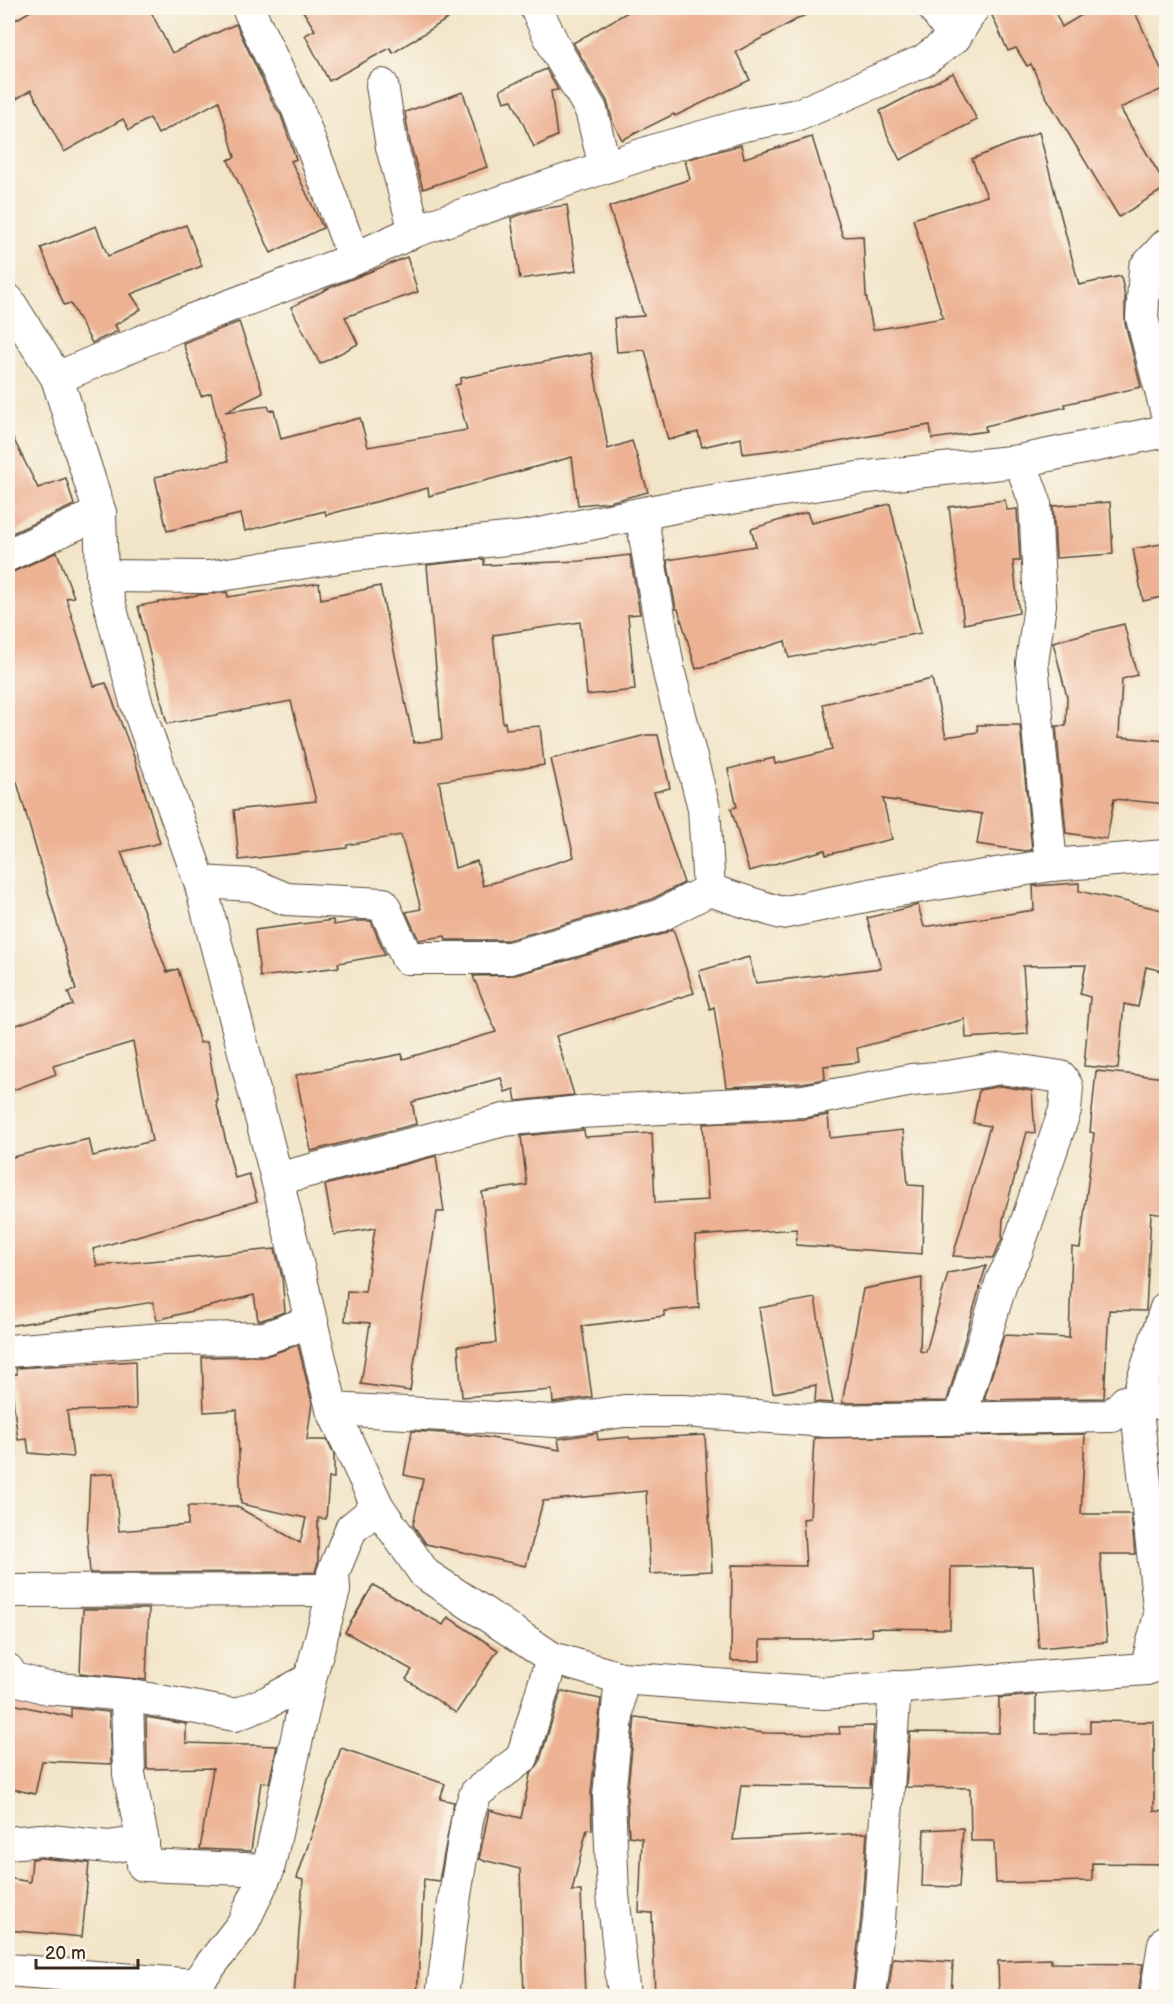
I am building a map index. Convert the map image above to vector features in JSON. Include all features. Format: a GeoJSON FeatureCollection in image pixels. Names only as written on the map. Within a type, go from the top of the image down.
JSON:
{"type":"FeatureCollection","features":[{"type":"Feature","properties":{"kind":"street"},"geometry":{"type":"LineString","coordinates":[[248,8],[297,107],[354,259]]}},
{"type":"Feature","properties":{"kind":"street"},"geometry":{"type":"LineString","coordinates":[[536,8],[557,52],[591,111],[605,167]]}},
{"type":"Feature","properties":{"kind":"street"},"geometry":{"type":"LineString","coordinates":[[934,8],[955,37]]}},
{"type":"Feature","properties":{"kind":"street"},"geometry":{"type":"LineString","coordinates":[[57,378],[184,323],[354,259],[415,231],[605,167],[744,125],[798,115],[923,61],[955,37],[973,8]]}},
{"type":"Feature","properties":{"kind":"street"},"geometry":{"type":"LineString","coordinates":[[382,86],[392,147],[415,231]]}},
{"type":"Feature","properties":{"kind":"street"},"geometry":{"type":"LineString","coordinates":[[1167,245],[1145,268],[1142,318],[1167,410]]}},
{"type":"Feature","properties":{"kind":"street"},"geometry":{"type":"LineString","coordinates":[[8,300],[57,378],[99,513],[102,576],[136,702],[200,882],[277,1179],[332,1409],[378,1507],[425,1574],[552,1658],[621,1678],[824,1693],[1156,1666],[1160,1615],[1136,1402],[1167,1308]]}},
{"type":"Feature","properties":{"kind":"street"},"geometry":{"type":"LineString","coordinates":[[102,576],[208,577],[352,555],[525,537],[641,514],[858,478],[1020,461],[1167,431]]}},
{"type":"Feature","properties":{"kind":"street"},"geometry":{"type":"LineString","coordinates":[[1020,461],[1035,502],[1040,604],[1032,663],[1051,864]]}},
{"type":"Feature","properties":{"kind":"street"},"geometry":{"type":"LineString","coordinates":[[8,555],[99,513]]}},
{"type":"Feature","properties":{"kind":"street"},"geometry":{"type":"LineString","coordinates":[[641,514],[669,673],[704,808],[709,890]]}},
{"type":"Feature","properties":{"kind":"street"},"geometry":{"type":"LineString","coordinates":[[200,882],[253,885],[286,899],[383,904],[406,958],[510,958],[657,917],[709,890],[781,913],[875,894],[1051,864],[1167,856]]}},
{"type":"Feature","properties":{"kind":"street"},"geometry":{"type":"LineString","coordinates":[[277,1179],[504,1120],[580,1112],[804,1101],[912,1080],[948,1077],[1001,1068],[1061,1077],[1067,1087],[1065,1110],[1016,1253],[1002,1280],[960,1419]]}},
{"type":"Feature","properties":{"kind":"street"},"geometry":{"type":"LineString","coordinates":[[8,1351],[163,1339],[265,1338],[312,1321]]}},
{"type":"Feature","properties":{"kind":"street"},"geometry":{"type":"LineString","coordinates":[[332,1409],[555,1421],[624,1410],[683,1411],[827,1421],[1112,1416],[1125,1402],[1155,1402],[1167,1405]]}},
{"type":"Feature","properties":{"kind":"street"},"geometry":{"type":"LineString","coordinates":[[18,1980],[195,1991],[242,1925],[268,1870],[310,1679],[334,1590],[333,1573],[351,1529],[378,1507]]}},
{"type":"Feature","properties":{"kind":"street"},"geometry":{"type":"LineString","coordinates":[[8,1591],[334,1590]]}},
{"type":"Feature","properties":{"kind":"street"},"geometry":{"type":"LineString","coordinates":[[442,1996],[468,1815],[476,1793],[522,1758],[552,1658]]}},
{"type":"Feature","properties":{"kind":"street"},"geometry":{"type":"LineString","coordinates":[[8,1670],[12,1678],[46,1688],[127,1695],[235,1715],[268,1702],[310,1679]]}},
{"type":"Feature","properties":{"kind":"street"},"geometry":{"type":"LineString","coordinates":[[621,1678],[609,1796],[613,1894],[624,1996]]}},
{"type":"Feature","properties":{"kind":"street"},"geometry":{"type":"LineString","coordinates":[[870,1996],[879,1920],[895,1687]]}},
{"type":"Feature","properties":{"kind":"street"},"geometry":{"type":"LineString","coordinates":[[127,1695],[129,1774],[143,1842],[143,1865],[268,1870]]}},
{"type":"Feature","properties":{"kind":"street"},"geometry":{"type":"LineString","coordinates":[[8,1843],[41,1840],[108,1847],[143,1842]]}},
{"type":"Feature","properties":{"kind":"street"},"geometry":{"type":"LineString","coordinates":[[1160,1996],[1157,1990],[1164,1944],[1167,1941]]}},
{"type":"Feature","properties":{"kind":"building"},"geometry":{"type":"Polygon","coordinates":[[[36,8],[149,8],[172,53],[236,24],[273,103],[281,115],[296,159],[291,161],[323,228],[271,253],[228,160],[235,157],[219,101],[158,134],[150,118],[129,130],[123,119],[64,152],[31,90],[8,104],[8,24],[36,8]]]}},
{"type":"Feature","properties":{"kind":"building"},"geometry":{"type":"Polygon","coordinates":[[[301,8],[465,8],[393,53],[390,48],[329,81],[305,35],[315,30],[301,8]]]}},
{"type":"Feature","properties":{"kind":"building"},"geometry":{"type":"Polygon","coordinates":[[[635,8],[818,8],[736,52],[750,80],[622,140],[613,122],[607,101],[573,43],[635,8]]]}},
{"type":"Feature","properties":{"kind":"building"},"geometry":{"type":"Polygon","coordinates":[[[991,8],[1053,8],[1062,27],[1093,8],[1133,8],[1167,82],[1167,87],[1120,108],[1167,187],[1119,217],[1045,95],[1031,64],[1027,66],[1016,48],[1008,51],[990,11],[991,8]]]}},
{"type":"Feature","properties":{"kind":"building"},"geometry":{"type":"Polygon","coordinates":[[[546,69],[558,90],[551,91],[557,136],[534,147],[512,100],[504,102],[500,90],[546,69]]]}},
{"type":"Feature","properties":{"kind":"building"},"geometry":{"type":"Polygon","coordinates":[[[953,73],[977,120],[900,160],[887,134],[880,111],[953,73]]]}},
{"type":"Feature","properties":{"kind":"building"},"geometry":{"type":"Polygon","coordinates":[[[463,92],[487,167],[423,189],[410,143],[405,112],[463,92]]]}},
{"type":"Feature","properties":{"kind":"building"},"geometry":{"type":"Polygon","coordinates":[[[1039,132],[1079,285],[1121,276],[1125,297],[1125,323],[1141,387],[1065,404],[1066,407],[985,426],[986,431],[932,439],[930,425],[832,443],[743,454],[741,438],[702,447],[698,432],[668,440],[645,350],[617,352],[614,318],[644,316],[609,207],[690,179],[685,160],[741,145],[744,158],[812,137],[843,237],[863,236],[866,295],[873,330],[943,318],[913,219],[987,196],[972,159],[1039,132]]]}},
{"type":"Feature","properties":{"kind":"building"},"geometry":{"type":"Polygon","coordinates":[[[567,205],[576,271],[520,279],[511,218],[535,210],[567,205]]]}},
{"type":"Feature","properties":{"kind":"building"},"geometry":{"type":"Polygon","coordinates":[[[186,225],[202,266],[131,294],[141,309],[115,325],[118,331],[92,343],[70,303],[64,305],[41,248],[96,226],[108,256],[186,225]]]}},
{"type":"Feature","properties":{"kind":"building"},"geometry":{"type":"Polygon","coordinates":[[[407,257],[418,292],[345,317],[358,344],[320,364],[291,307],[329,288],[407,257]]]}},
{"type":"Feature","properties":{"kind":"building"},"geometry":{"type":"Polygon","coordinates":[[[239,322],[263,393],[225,412],[268,406],[270,411],[274,410],[281,439],[360,418],[368,447],[467,430],[455,385],[460,384],[461,378],[591,353],[608,449],[632,441],[648,492],[609,502],[578,505],[572,457],[429,496],[428,488],[326,515],[325,511],[245,531],[241,514],[167,531],[155,477],[228,461],[211,393],[201,396],[183,343],[239,322]]]}},
{"type":"Feature","properties":{"kind":"building"},"geometry":{"type":"Polygon","coordinates":[[[8,428],[38,488],[66,478],[74,505],[8,535],[8,428]]]}},
{"type":"Feature","properties":{"kind":"building"},"geometry":{"type":"Polygon","coordinates":[[[1005,500],[1007,510],[1017,509],[1020,561],[1013,561],[1019,613],[964,624],[949,507],[1005,500]]]}},
{"type":"Feature","properties":{"kind":"building"},"geometry":{"type":"Polygon","coordinates":[[[1110,502],[1113,554],[1056,558],[1053,506],[1110,502]]]}},
{"type":"Feature","properties":{"kind":"building"},"geometry":{"type":"Polygon","coordinates":[[[890,504],[921,633],[789,658],[785,641],[696,669],[678,609],[676,609],[667,560],[756,546],[751,529],[807,512],[811,523],[890,504]]]}},
{"type":"Feature","properties":{"kind":"building"},"geometry":{"type":"Polygon","coordinates":[[[1167,543],[1167,596],[1143,601],[1133,549],[1167,543]]]}},
{"type":"Feature","properties":{"kind":"building"},"geometry":{"type":"Polygon","coordinates":[[[57,552],[74,597],[66,598],[94,686],[106,683],[134,757],[160,843],[121,852],[167,972],[178,969],[200,1043],[207,1042],[218,1101],[216,1101],[235,1178],[249,1174],[257,1201],[93,1249],[97,1266],[275,1249],[282,1277],[285,1312],[262,1320],[258,1320],[254,1295],[157,1320],[153,1302],[8,1326],[8,1158],[89,1139],[93,1156],[152,1141],[133,1042],[53,1066],[56,1074],[8,1092],[8,1028],[73,1005],[68,992],[76,990],[17,782],[8,784],[8,573],[57,552]]]}},
{"type":"Feature","properties":{"kind":"building"},"geometry":{"type":"Polygon","coordinates":[[[630,555],[640,614],[628,615],[635,690],[587,695],[580,622],[493,635],[503,723],[505,722],[506,729],[540,726],[544,765],[439,781],[455,868],[477,861],[483,886],[574,857],[551,759],[646,735],[658,735],[670,788],[654,792],[684,883],[650,900],[508,940],[446,940],[445,936],[419,940],[406,912],[421,909],[401,835],[347,845],[347,848],[239,860],[234,810],[316,801],[291,701],[167,724],[138,606],[198,595],[227,592],[228,597],[319,583],[321,599],[380,586],[414,743],[442,739],[427,565],[484,559],[484,565],[580,561],[630,555]]]}},
{"type":"Feature","properties":{"kind":"building"},"geometry":{"type":"Polygon","coordinates":[[[1124,624],[1137,675],[1122,679],[1119,737],[1167,741],[1167,804],[1114,799],[1107,839],[1066,833],[1056,726],[1066,726],[1067,697],[1053,642],[1124,624]]]}},
{"type":"Feature","properties":{"kind":"building"},"geometry":{"type":"Polygon","coordinates":[[[932,679],[946,737],[978,732],[977,725],[1020,725],[1032,850],[977,844],[982,814],[883,799],[892,839],[826,855],[825,850],[749,871],[731,808],[737,807],[728,769],[774,758],[775,764],[832,750],[823,704],[932,679]]]}},
{"type":"Feature","properties":{"kind":"building"},"geometry":{"type":"Polygon","coordinates":[[[1079,883],[1079,891],[1167,911],[1167,972],[1146,967],[1138,1007],[1124,1004],[1118,1069],[1084,1066],[1090,997],[1080,994],[1086,965],[1023,966],[1028,1034],[966,1038],[965,1019],[857,1048],[859,1062],[824,1066],[825,1079],[802,1083],[726,1087],[714,1007],[710,1009],[699,971],[749,957],[756,983],[881,968],[867,918],[918,905],[924,927],[1034,910],[1033,886],[1079,883]]]}},
{"type":"Feature","properties":{"kind":"building"},"geometry":{"type":"Polygon","coordinates":[[[333,920],[334,925],[371,921],[385,955],[338,963],[339,967],[260,977],[255,930],[333,920]]]}},
{"type":"Feature","properties":{"kind":"building"},"geometry":{"type":"Polygon","coordinates":[[[673,929],[694,993],[556,1036],[574,1095],[516,1101],[514,1089],[505,1092],[501,1078],[412,1102],[416,1124],[311,1151],[296,1075],[402,1054],[403,1059],[496,1032],[473,976],[515,975],[673,929]]]}},
{"type":"Feature","properties":{"kind":"building"},"geometry":{"type":"Polygon","coordinates":[[[1096,1071],[1167,1078],[1167,1215],[1151,1213],[1146,1311],[1109,1310],[1104,1398],[984,1400],[1004,1335],[1069,1338],[1072,1247],[1080,1248],[1094,1133],[1090,1132],[1096,1071]]]}},
{"type":"Feature","properties":{"kind":"building"},"geometry":{"type":"Polygon","coordinates":[[[1001,1086],[1032,1091],[1035,1133],[1027,1132],[1003,1219],[1002,1239],[993,1258],[953,1256],[990,1126],[973,1123],[979,1090],[1001,1086]]]}},
{"type":"Feature","properties":{"kind":"building"},"geometry":{"type":"Polygon","coordinates":[[[828,1115],[830,1138],[903,1130],[908,1185],[924,1186],[922,1254],[796,1245],[797,1229],[695,1236],[699,1308],[664,1311],[664,1316],[582,1326],[592,1397],[553,1403],[552,1390],[462,1397],[458,1346],[496,1343],[482,1192],[527,1185],[521,1136],[584,1130],[585,1137],[652,1133],[655,1203],[708,1200],[703,1124],[805,1119],[828,1115]]]}},
{"type":"Feature","properties":{"kind":"building"},"geometry":{"type":"Polygon","coordinates":[[[436,1156],[444,1212],[437,1212],[410,1391],[361,1384],[370,1323],[345,1321],[347,1291],[365,1292],[375,1228],[334,1235],[325,1185],[436,1156]]]}},
{"type":"Feature","properties":{"kind":"building"},"geometry":{"type":"Polygon","coordinates":[[[986,1266],[947,1401],[842,1403],[863,1289],[922,1278],[920,1351],[926,1352],[948,1273],[986,1266]]]}},
{"type":"Feature","properties":{"kind":"building"},"geometry":{"type":"Polygon","coordinates":[[[815,1298],[833,1403],[815,1402],[816,1385],[773,1393],[759,1308],[815,1298]]]}},
{"type":"Feature","properties":{"kind":"building"},"geometry":{"type":"Polygon","coordinates":[[[298,1345],[312,1402],[307,1440],[327,1440],[334,1455],[334,1478],[329,1478],[326,1519],[318,1518],[318,1563],[315,1572],[90,1573],[87,1535],[90,1475],[114,1473],[119,1531],[188,1525],[188,1506],[236,1506],[300,1543],[306,1518],[241,1504],[237,1410],[204,1412],[202,1357],[266,1356],[298,1345]]]}},
{"type":"Feature","properties":{"kind":"building"},"geometry":{"type":"Polygon","coordinates":[[[135,1361],[136,1409],[67,1411],[73,1457],[29,1453],[27,1439],[18,1440],[10,1375],[17,1374],[16,1368],[135,1361]]]}},
{"type":"Feature","properties":{"kind":"building"},"geometry":{"type":"Polygon","coordinates":[[[412,1431],[473,1435],[560,1450],[558,1439],[597,1433],[598,1440],[705,1435],[712,1571],[650,1574],[646,1491],[543,1501],[526,1566],[426,1544],[413,1525],[423,1479],[404,1475],[412,1431]]]}},
{"type":"Feature","properties":{"kind":"building"},"geometry":{"type":"Polygon","coordinates":[[[1085,1434],[1081,1514],[1131,1514],[1135,1554],[1100,1554],[1107,1642],[1039,1648],[1033,1566],[951,1567],[950,1629],[871,1628],[872,1636],[760,1640],[760,1661],[731,1661],[732,1565],[806,1566],[803,1519],[810,1518],[814,1438],[1085,1434]]]}},
{"type":"Feature","properties":{"kind":"building"},"geometry":{"type":"Polygon","coordinates":[[[373,1585],[443,1625],[448,1617],[498,1650],[456,1713],[406,1679],[412,1670],[345,1632],[373,1585]]]}},
{"type":"Feature","properties":{"kind":"building"},"geometry":{"type":"Polygon","coordinates":[[[83,1609],[149,1609],[146,1680],[80,1673],[83,1609]]]}},
{"type":"Feature","properties":{"kind":"building"},"geometry":{"type":"Polygon","coordinates":[[[561,1691],[601,1699],[591,1794],[592,1830],[587,1829],[572,1891],[581,1891],[585,1996],[524,1996],[520,1869],[479,1859],[489,1810],[521,1818],[530,1775],[539,1763],[561,1691]]]}},
{"type":"Feature","properties":{"kind":"building"},"geometry":{"type":"Polygon","coordinates":[[[1036,1695],[1036,1734],[1090,1733],[1090,1721],[1154,1722],[1154,1811],[1167,1812],[1167,1864],[1092,1863],[1092,1881],[996,1883],[994,1841],[971,1841],[970,1788],[906,1787],[910,1732],[999,1733],[999,1698],[1036,1695]]]}},
{"type":"Feature","properties":{"kind":"building"},"geometry":{"type":"Polygon","coordinates":[[[8,1703],[71,1717],[71,1708],[109,1712],[111,1764],[42,1761],[35,1794],[8,1788],[8,1703]]]}},
{"type":"Feature","properties":{"kind":"building"},"geometry":{"type":"Polygon","coordinates":[[[146,1717],[186,1724],[186,1743],[277,1746],[269,1783],[261,1782],[251,1851],[200,1849],[213,1768],[147,1769],[146,1717]]]}},
{"type":"Feature","properties":{"kind":"building"},"geometry":{"type":"Polygon","coordinates":[[[635,1717],[765,1733],[840,1734],[839,1727],[874,1726],[870,1787],[741,1785],[733,1840],[867,1833],[861,1918],[852,1996],[777,1994],[777,1996],[655,1996],[652,1913],[639,1912],[642,1838],[629,1836],[627,1797],[635,1717]]]}},
{"type":"Feature","properties":{"kind":"building"},"geometry":{"type":"Polygon","coordinates":[[[341,1748],[445,1784],[440,1799],[454,1802],[439,1881],[424,1879],[417,1996],[294,1996],[303,1880],[297,1878],[341,1748]]]}},
{"type":"Feature","properties":{"kind":"building"},"geometry":{"type":"Polygon","coordinates":[[[963,1828],[959,1887],[922,1886],[924,1830],[963,1828]]]}},
{"type":"Feature","properties":{"kind":"building"},"geometry":{"type":"Polygon","coordinates":[[[32,1859],[89,1863],[82,1937],[8,1930],[8,1878],[30,1882],[32,1859]]]}},
{"type":"Feature","properties":{"kind":"building"},"geometry":{"type":"Polygon","coordinates":[[[893,1958],[953,1962],[951,1996],[888,1996],[893,1958]]]}},
{"type":"Feature","properties":{"kind":"building"},"geometry":{"type":"Polygon","coordinates":[[[1051,1959],[1051,1963],[1143,1964],[1139,1987],[1140,1996],[999,1996],[998,1961],[1051,1959]]]}}]}
